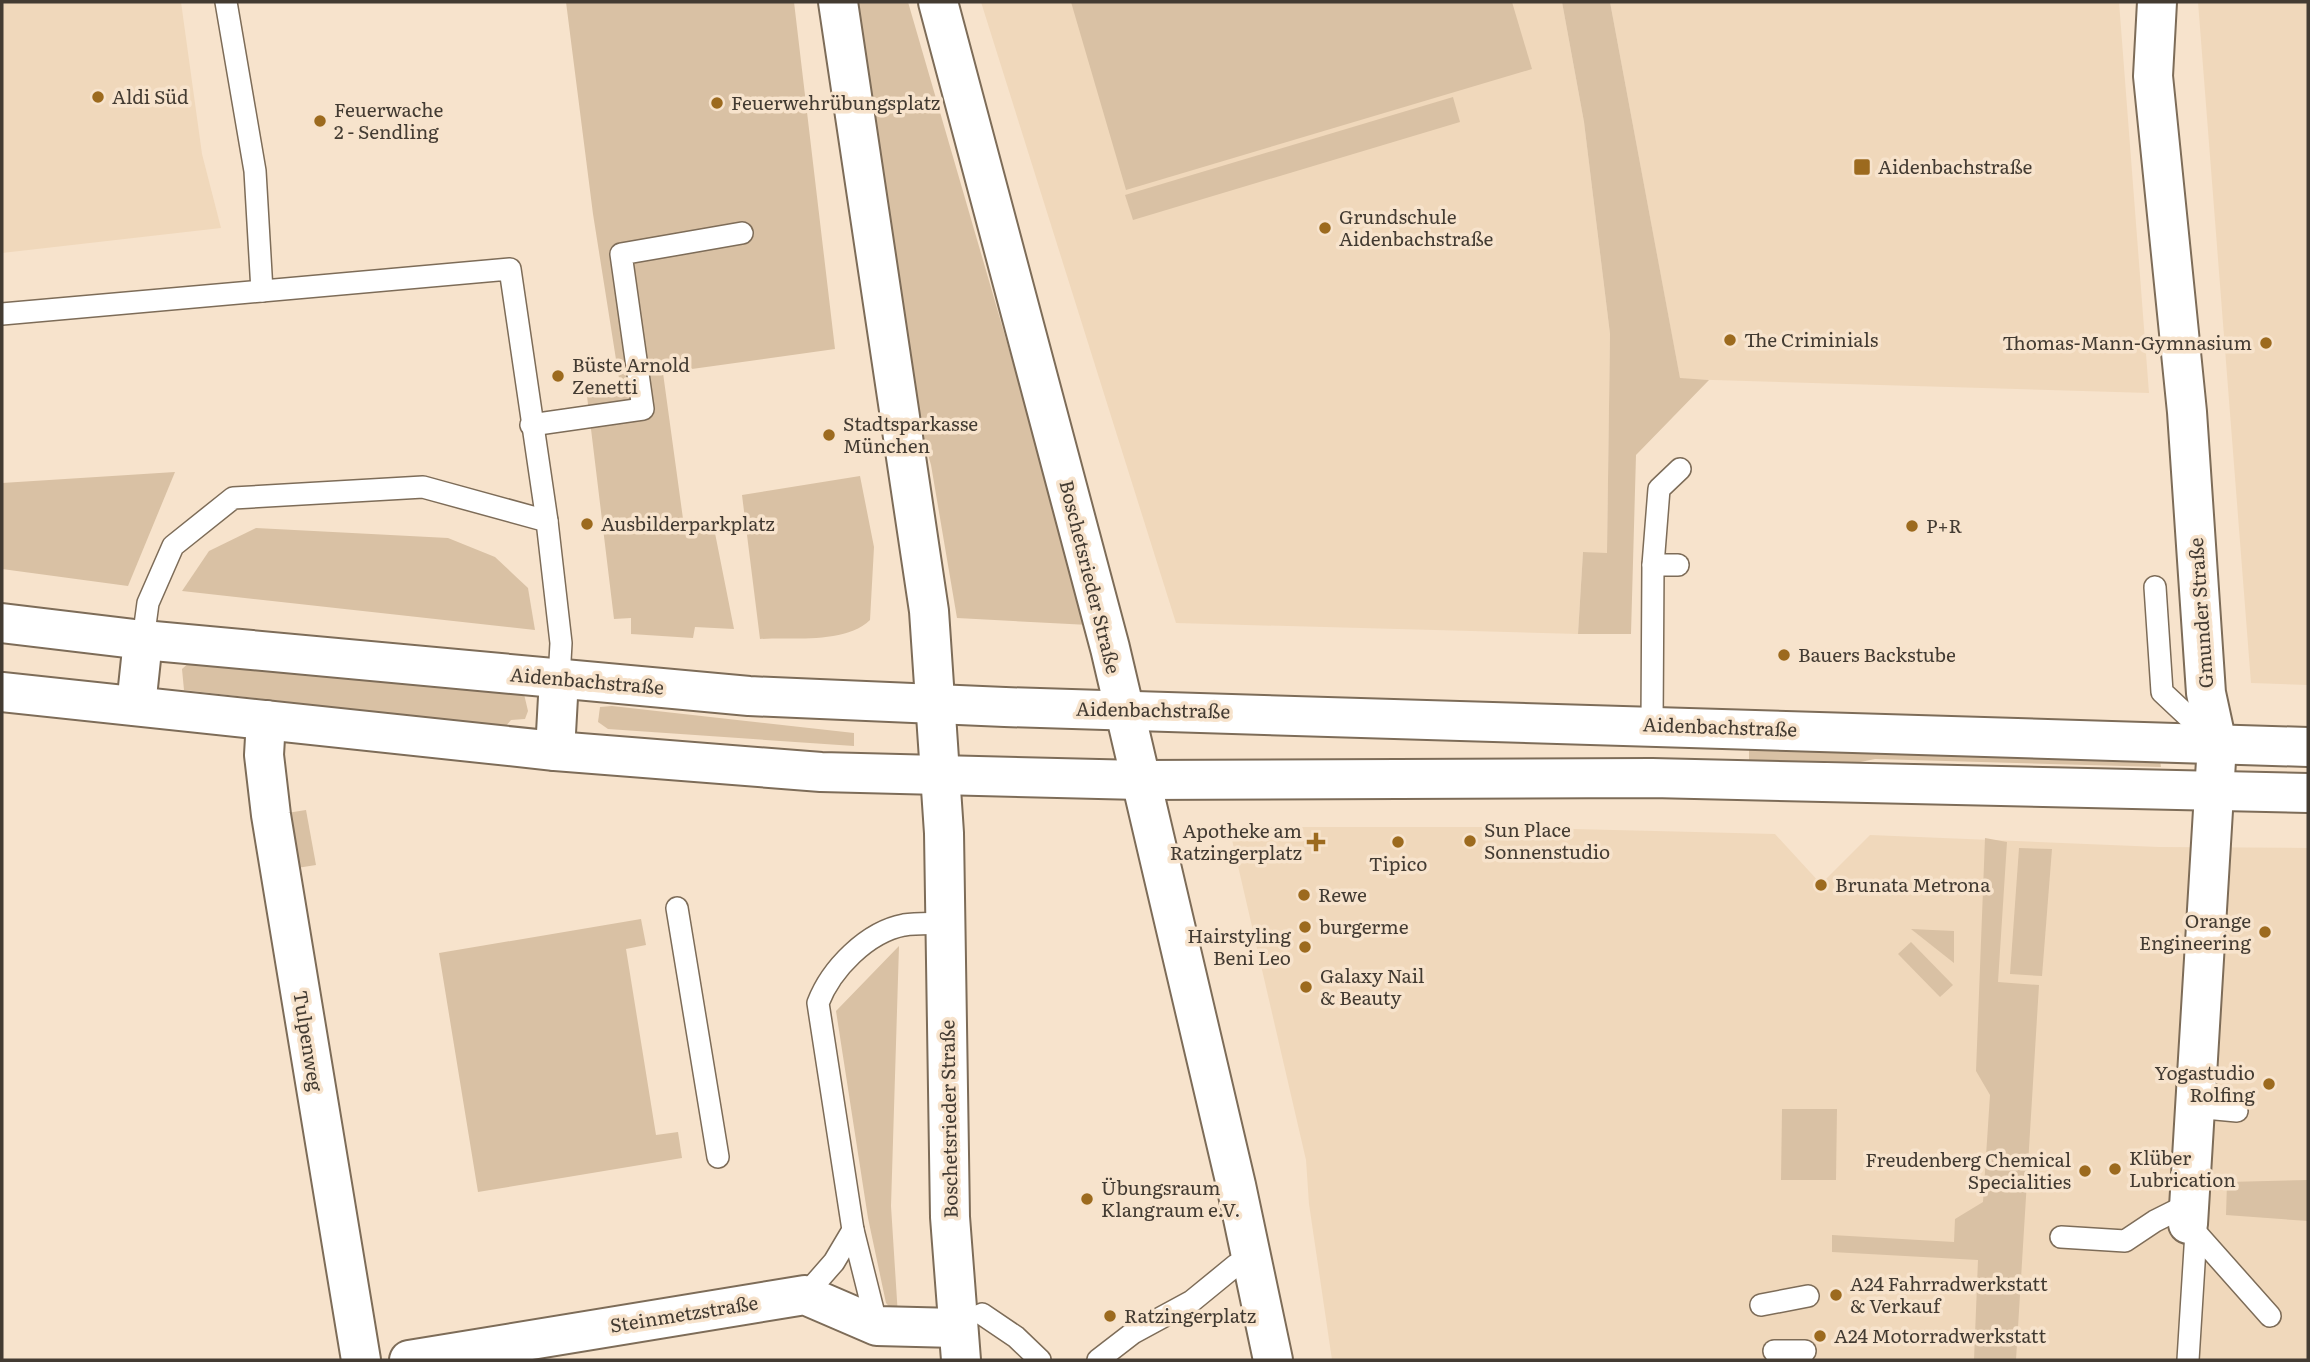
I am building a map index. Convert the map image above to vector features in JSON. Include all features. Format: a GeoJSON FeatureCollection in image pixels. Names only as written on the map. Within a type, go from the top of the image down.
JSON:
{"type":"FeatureCollection","features":[{"type":"Feature","properties":{"kind":"main road","name":"Boschetsrieder Straße"},"geometry":{"type":"LineString","coordinates":[[838,2],[929,611],[947,923],[950,1217],[966,1334]]}},
{"type":"Feature","properties":{"kind":"main road","name":"Boschetsrieder Straße"},"geometry":{"type":"LineString","coordinates":[[938,2],[1110,648],[1236,1185],[1273,1360]]}},
{"type":"Feature","properties":{"kind":"main road","name":"Gmunder Straße"},"geometry":{"type":"LineString","coordinates":[[2157,2],[2153,76],[2187,412],[2206,693],[2217,744],[2194,1107],[2191,1220]]}},
{"type":"Feature","properties":{"kind":"main road","name":"Aidenbachstraße"},"geometry":{"type":"LineString","coordinates":[[2,623],[144,640],[749,696],[2308,747]]}},
{"type":"Feature","properties":{"kind":"main road"},"geometry":{"type":"LineString","coordinates":[[136,706],[144,640]]}},
{"type":"Feature","properties":{"kind":"main road"},"geometry":{"type":"LineString","coordinates":[[555,751],[559,679]]}},
{"type":"Feature","properties":{"kind":"main road"},"geometry":{"type":"LineString","coordinates":[[2,692],[555,751],[821,772],[1140,780],[1652,778],[2308,793]]}},
{"type":"Feature","properties":{"kind":"main road","name":"Tulpenweg"},"geometry":{"type":"LineString","coordinates":[[266,720],[264,755],[271,816],[361,1360]]}},
{"type":"Feature","properties":{"kind":"main road"},"geometry":{"type":"LineString","coordinates":[[1651,724],[1652,778]]}},
{"type":"Feature","properties":{"kind":"main road"},"geometry":{"type":"LineString","coordinates":[[805,1295],[877,1325],[966,1334]]}},
{"type":"Feature","properties":{"kind":"main road","name":"Steinmetzstraße"},"geometry":{"type":"LineString","coordinates":[[409,1360],[805,1295]]}},
{"type":"Feature","properties":{"kind":"lane"},"geometry":{"type":"LineString","coordinates":[[226,2],[255,171],[262,291]]}},
{"type":"Feature","properties":{"kind":"lane"},"geometry":{"type":"LineString","coordinates":[[531,425],[643,409],[621,254],[742,233]]}},
{"type":"Feature","properties":{"kind":"lane"},"geometry":{"type":"LineString","coordinates":[[2,314],[510,269],[547,522],[561,643],[559,679]]}},
{"type":"Feature","properties":{"kind":"lane"},"geometry":{"type":"LineString","coordinates":[[1651,724],[1653,565],[1659,489],[1681,469]]}},
{"type":"Feature","properties":{"kind":"lane"},"geometry":{"type":"LineString","coordinates":[[144,640],[148,603],[173,546],[233,498],[424,487],[547,522]]}},
{"type":"Feature","properties":{"kind":"lane"},"geometry":{"type":"LineString","coordinates":[[1653,565],[1678,565]]}},
{"type":"Feature","properties":{"kind":"lane"},"geometry":{"type":"LineString","coordinates":[[2155,587],[2162,691],[2217,744]]}},
{"type":"Feature","properties":{"kind":"lane"},"geometry":{"type":"LineString","coordinates":[[677,908],[718,1157]]}},
{"type":"Feature","properties":{"kind":"lane"},"geometry":{"type":"LineString","coordinates":[[877,1325],[853,1230],[818,1003],[826,983],[853,954],[880,934],[903,925],[947,923]]}},
{"type":"Feature","properties":{"kind":"lane"},"geometry":{"type":"LineString","coordinates":[[2194,1107],[2237,1111]]}},
{"type":"Feature","properties":{"kind":"lane"},"geometry":{"type":"LineString","coordinates":[[2061,1237],[2124,1241],[2155,1221],[2191,1220]]}},
{"type":"Feature","properties":{"kind":"lane"},"geometry":{"type":"LineString","coordinates":[[2191,1220],[2270,1316]]}},
{"type":"Feature","properties":{"kind":"lane"},"geometry":{"type":"LineString","coordinates":[[2188,1360],[2191,1220]]}},
{"type":"Feature","properties":{"kind":"lane"},"geometry":{"type":"LineString","coordinates":[[805,1295],[834,1262],[853,1230]]}},
{"type":"Feature","properties":{"kind":"lane"},"geometry":{"type":"LineString","coordinates":[[1098,1360],[1133,1334],[1192,1301],[1236,1265]]}},
{"type":"Feature","properties":{"kind":"lane"},"geometry":{"type":"LineString","coordinates":[[1761,1305],[1808,1296]]}},
{"type":"Feature","properties":{"kind":"lane"},"geometry":{"type":"LineString","coordinates":[[966,1334],[1016,1337],[1040,1360]]}},
{"type":"Feature","properties":{"kind":"lane"},"geometry":{"type":"LineString","coordinates":[[1774,1351],[1805,1351]]}},
{"type":"Feature","properties":{"kind":"shaded area","name":"Aldi Süd"},"geometry":{"type":"Polygon","coordinates":[[[2,2],[181,2],[202,154],[221,228],[2,253],[2,2]]]}},
{"type":"Feature","properties":{"kind":"shaded area"},"geometry":{"type":"Polygon","coordinates":[[[566,2],[794,2],[835,349],[663,373],[684,526],[713,523],[734,629],[695,627],[693,638],[631,634],[631,618],[614,619],[587,396],[621,391],[593,214],[566,2]]]}},
{"type":"Feature","properties":{"kind":"shaded area"},"geometry":{"type":"Polygon","coordinates":[[[848,2],[908,2],[1089,625],[957,618],[931,465],[914,405],[848,2]]]}},
{"type":"Feature","properties":{"kind":"shaded area","name":"Grundschule Aidenbachstraße"},"geometry":{"type":"Polygon","coordinates":[[[981,2],[1562,2],[1584,122],[1610,334],[1607,554],[1583,552],[1578,634],[1176,623],[981,2]]]}},
{"type":"Feature","properties":{"kind":"shaded area"},"geometry":{"type":"Polygon","coordinates":[[[1071,2],[1512,2],[1532,69],[1126,190],[1071,2]]]}},
{"type":"Feature","properties":{"kind":"shaded area"},"geometry":{"type":"Polygon","coordinates":[[[1562,2],[1610,2],[1680,378],[1709,380],[1636,455],[1631,634],[1578,634],[1583,552],[1607,553],[1610,334],[1584,122],[1562,2]]]}},
{"type":"Feature","properties":{"kind":"shaded area"},"geometry":{"type":"Polygon","coordinates":[[[1610,2],[2119,2],[2149,393],[1680,379],[1610,2]]]}},
{"type":"Feature","properties":{"kind":"shaded area","name":"Thomas-Mann-Gymnasium"},"geometry":{"type":"Polygon","coordinates":[[[2198,2],[2308,2],[2308,685],[2251,683],[2198,2]]]}},
{"type":"Feature","properties":{"kind":"shaded area"},"geometry":{"type":"Polygon","coordinates":[[[1453,97],[1460,122],[1133,220],[1125,195],[1453,97]]]}},
{"type":"Feature","properties":{"kind":"shaded area"},"geometry":{"type":"Polygon","coordinates":[[[175,472],[128,586],[2,569],[2,483],[175,472]]]}},
{"type":"Feature","properties":{"kind":"shaded area"},"geometry":{"type":"Polygon","coordinates":[[[860,476],[874,547],[870,620],[859,628],[833,636],[760,639],[742,495],[860,476]]]}},
{"type":"Feature","properties":{"kind":"shaded area"},"geometry":{"type":"Polygon","coordinates":[[[256,528],[448,538],[495,557],[528,588],[535,630],[182,591],[209,551],[256,528]]]}},
{"type":"Feature","properties":{"kind":"shaded area"},"geometry":{"type":"Polygon","coordinates":[[[191,661],[524,694],[528,711],[525,719],[511,720],[505,727],[184,690],[182,669],[191,661]]]}},
{"type":"Feature","properties":{"kind":"shaded area"},"geometry":{"type":"Polygon","coordinates":[[[612,706],[854,733],[854,746],[608,729],[598,722],[600,707],[612,706]]]}},
{"type":"Feature","properties":{"kind":"shaded area"},"geometry":{"type":"Polygon","coordinates":[[[1749,749],[2160,760],[2161,767],[1875,759],[1831,768],[1749,764],[1749,749]]]}},
{"type":"Feature","properties":{"kind":"shaded area"},"geometry":{"type":"Polygon","coordinates":[[[306,810],[316,865],[297,868],[287,813],[306,810]]]}},
{"type":"Feature","properties":{"kind":"shaded area"},"geometry":{"type":"Polygon","coordinates":[[[1229,827],[1494,827],[1775,834],[1821,884],[1870,835],[2159,847],[2308,848],[2308,1360],[1332,1360],[1309,1204],[1306,1160],[1229,827]]]}},
{"type":"Feature","properties":{"kind":"shaded area"},"geometry":{"type":"Polygon","coordinates":[[[1985,838],[2007,842],[1998,982],[2039,985],[2016,1360],[1974,1360],[1978,1260],[1832,1252],[1832,1235],[1954,1242],[1955,1219],[1983,1202],[1990,1095],[1976,1071],[1985,838]]]}},
{"type":"Feature","properties":{"kind":"shaded area"},"geometry":{"type":"Polygon","coordinates":[[[2019,848],[2052,849],[2042,976],[2010,974],[2019,848]]]}},
{"type":"Feature","properties":{"kind":"shaded area"},"geometry":{"type":"Polygon","coordinates":[[[641,919],[646,945],[626,949],[656,1135],[678,1132],[682,1158],[478,1192],[439,953],[641,919]]]}},
{"type":"Feature","properties":{"kind":"shaded area"},"geometry":{"type":"Polygon","coordinates":[[[1911,929],[1954,931],[1954,963],[1911,929]]]}},
{"type":"Feature","properties":{"kind":"shaded area"},"geometry":{"type":"Polygon","coordinates":[[[1911,942],[1953,985],[1940,997],[1898,954],[1911,942]]]}},
{"type":"Feature","properties":{"kind":"shaded area"},"geometry":{"type":"Polygon","coordinates":[[[899,946],[891,1206],[898,1316],[886,1303],[868,1218],[836,1011],[899,946]]]}},
{"type":"Feature","properties":{"kind":"shaded area"},"geometry":{"type":"Polygon","coordinates":[[[1782,1109],[1837,1109],[1836,1180],[1781,1180],[1782,1109]]]}},
{"type":"Feature","properties":{"kind":"shaded area"},"geometry":{"type":"Polygon","coordinates":[[[2308,1180],[2308,1221],[2226,1215],[2227,1182],[2308,1180]]]}},
{"type":"Feature","properties":{"kind":"place","name":"Aldi Süd"},"geometry":{"type":"Point","coordinates":[98,97]}},
{"type":"Feature","properties":{"kind":"place","name":"Feuerwehrübungsplatz"},"geometry":{"type":"Point","coordinates":[717,103]}},
{"type":"Feature","properties":{"kind":"place","name":"Feuerwache 2 - Sendling"},"geometry":{"type":"Point","coordinates":[320,121]}},
{"type":"Feature","properties":{"kind":"place","name":"Aidenbachstraße"},"geometry":{"type":"Point","coordinates":[1862,167]}},
{"type":"Feature","properties":{"kind":"place","name":"Grundschule Aidenbachstraße"},"geometry":{"type":"Point","coordinates":[1325,228]}},
{"type":"Feature","properties":{"kind":"place","name":"The Criminials"},"geometry":{"type":"Point","coordinates":[1730,340]}},
{"type":"Feature","properties":{"kind":"place","name":"Thomas-Mann-Gymnasium"},"geometry":{"type":"Point","coordinates":[2266,343]}},
{"type":"Feature","properties":{"kind":"place","name":"Büste Arnold Zenetti"},"geometry":{"type":"Point","coordinates":[558,376]}},
{"type":"Feature","properties":{"kind":"place","name":"Stadtsparkasse München"},"geometry":{"type":"Point","coordinates":[829,435]}},
{"type":"Feature","properties":{"kind":"place","name":"Ausbilderparkplatz"},"geometry":{"type":"Point","coordinates":[587,524]}},
{"type":"Feature","properties":{"kind":"place","name":"P+R"},"geometry":{"type":"Point","coordinates":[1912,526]}},
{"type":"Feature","properties":{"kind":"place","name":"Bauers Backstube"},"geometry":{"type":"Point","coordinates":[1784,655]}},
{"type":"Feature","properties":{"kind":"place","name":"Sun Place Sonnenstudio"},"geometry":{"type":"Point","coordinates":[1470,841]}},
{"type":"Feature","properties":{"kind":"place","name":"Apotheke am Ratzingerplatz"},"geometry":{"type":"Point","coordinates":[1316,842]}},
{"type":"Feature","properties":{"kind":"place","name":"Tipico"},"geometry":{"type":"Point","coordinates":[1398,842]}},
{"type":"Feature","properties":{"kind":"place","name":"Brunata Metrona"},"geometry":{"type":"Point","coordinates":[1821,885]}},
{"type":"Feature","properties":{"kind":"place","name":"Rewe"},"geometry":{"type":"Point","coordinates":[1304,895]}},
{"type":"Feature","properties":{"kind":"place","name":"burgerme"},"geometry":{"type":"Point","coordinates":[1305,927]}},
{"type":"Feature","properties":{"kind":"place","name":"Orange Engineering"},"geometry":{"type":"Point","coordinates":[2265,932]}},
{"type":"Feature","properties":{"kind":"place","name":"Hairstyling Beni Leo"},"geometry":{"type":"Point","coordinates":[1305,947]}},
{"type":"Feature","properties":{"kind":"place","name":"Galaxy Nail & Beauty"},"geometry":{"type":"Point","coordinates":[1306,987]}},
{"type":"Feature","properties":{"kind":"place","name":"Yogastudio Rolfing"},"geometry":{"type":"Point","coordinates":[2269,1084]}},
{"type":"Feature","properties":{"kind":"place","name":"Klüber Lubrication"},"geometry":{"type":"Point","coordinates":[2115,1169]}},
{"type":"Feature","properties":{"kind":"place","name":"Freudenberg Chemical Specialities"},"geometry":{"type":"Point","coordinates":[2085,1171]}},
{"type":"Feature","properties":{"kind":"place","name":"Übungsraum Klangraum e.V."},"geometry":{"type":"Point","coordinates":[1087,1199]}},
{"type":"Feature","properties":{"kind":"place","name":"A24 Fahrradwerkstatt & Verkauf"},"geometry":{"type":"Point","coordinates":[1836,1295]}},
{"type":"Feature","properties":{"kind":"place","name":"Ratzingerplatz"},"geometry":{"type":"Point","coordinates":[1110,1316]}},
{"type":"Feature","properties":{"kind":"place","name":"A24 Motorradwerkstatt"},"geometry":{"type":"Point","coordinates":[1820,1336]}}]}
